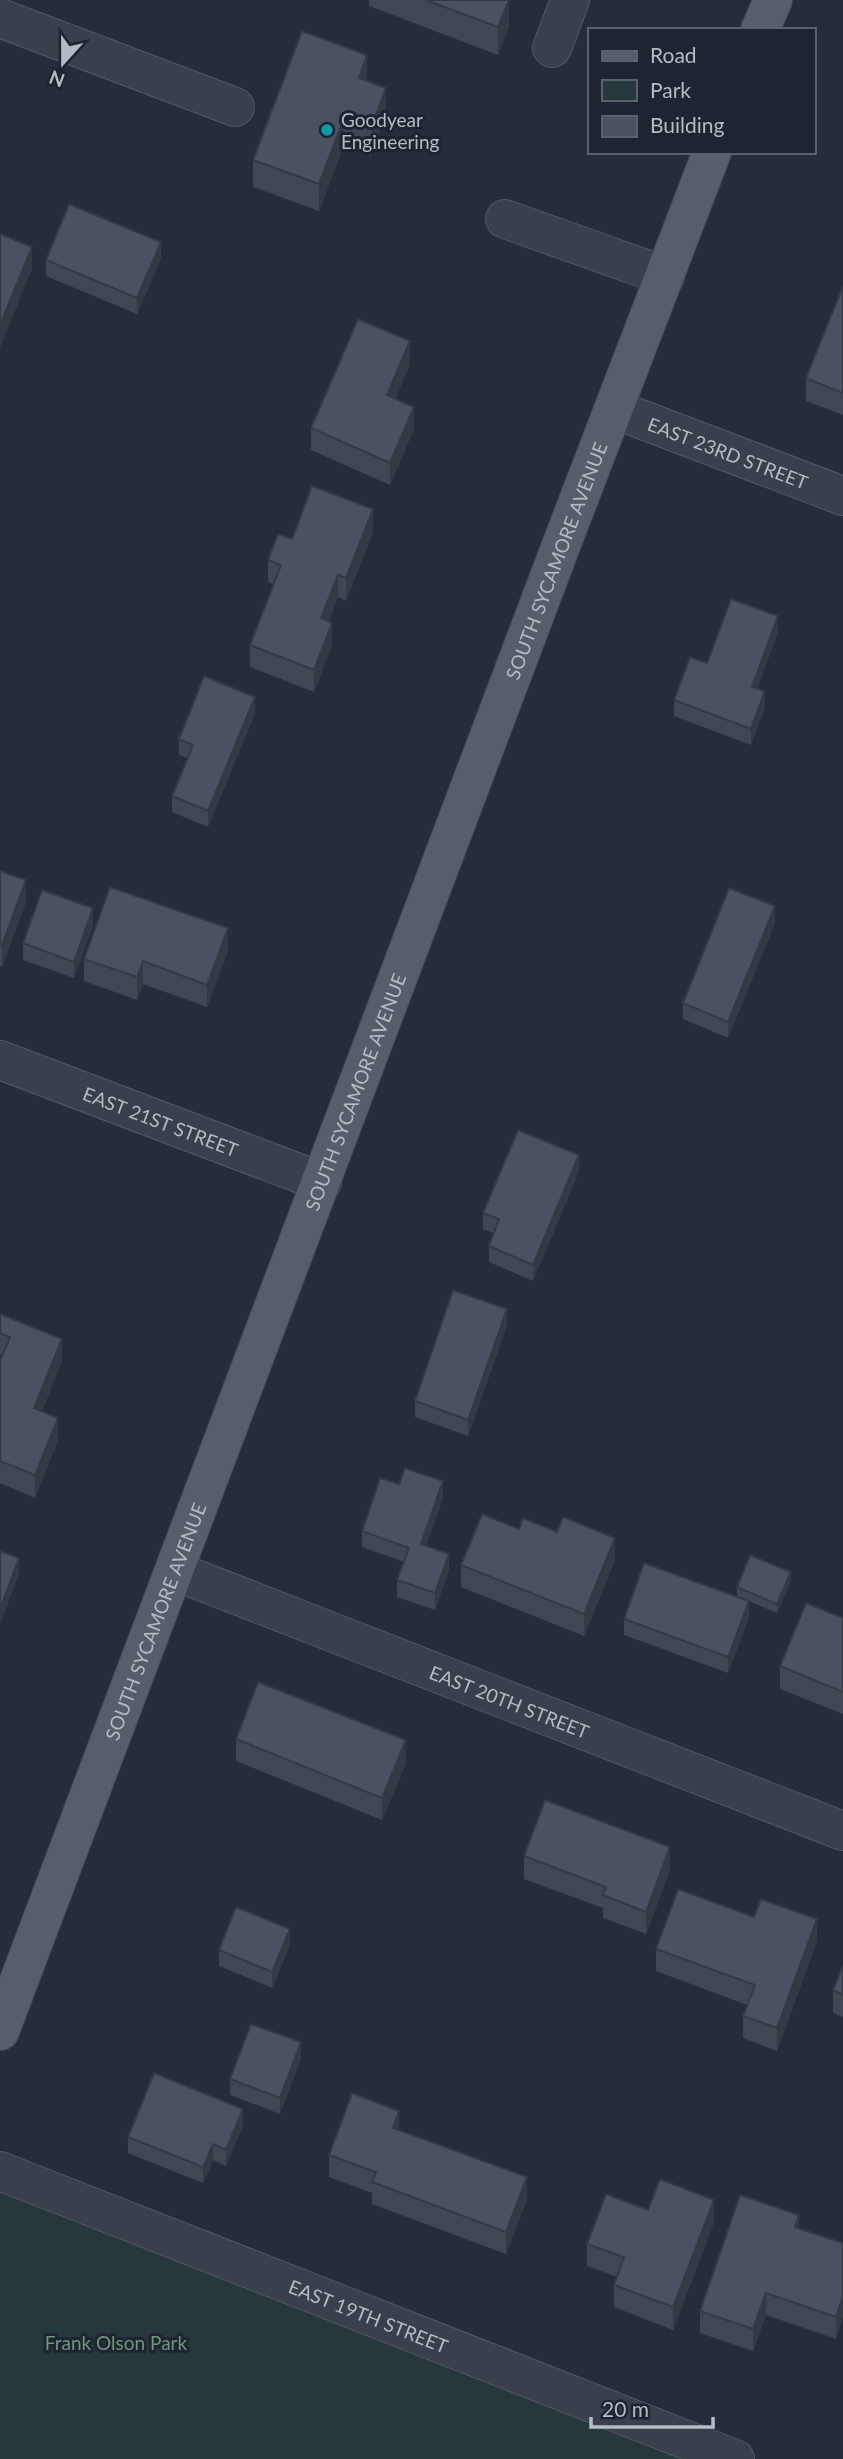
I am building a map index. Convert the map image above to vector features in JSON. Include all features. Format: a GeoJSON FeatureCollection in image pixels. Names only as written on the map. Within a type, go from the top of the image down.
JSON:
{"type":"FeatureCollection","features":[{"type":"Feature","properties":{"kind":"main road"},"geometry":{"type":"LineString","coordinates":[[761,28],[773,0]]}},
{"type":"Feature","properties":{"kind":"main road","name":"SOUTH SYCAMORE AVENUE"},"geometry":{"type":"LineString","coordinates":[[0,2031],[711,154]]}},
{"type":"Feature","properties":{"kind":"street"},"geometry":{"type":"LineString","coordinates":[[552,48],[570,0]]}},
{"type":"Feature","properties":{"kind":"street"},"geometry":{"type":"LineString","coordinates":[[0,18],[234,107]]}},
{"type":"Feature","properties":{"kind":"street"},"geometry":{"type":"LineString","coordinates":[[505,219],[665,276]]}},
{"type":"Feature","properties":{"kind":"street","name":"EAST 23RD STREET"},"geometry":{"type":"LineString","coordinates":[[614,409],[843,496]]}},
{"type":"Feature","properties":{"kind":"street","name":"EAST 21ST STREET"},"geometry":{"type":"LineString","coordinates":[[0,1060],[322,1182]]}},
{"type":"Feature","properties":{"kind":"street","name":"EAST 20TH STREET"},"geometry":{"type":"LineString","coordinates":[[174,1571],[843,1831]]}},
{"type":"Feature","properties":{"kind":"street","name":"EAST 19TH STREET"},"geometry":{"type":"LineString","coordinates":[[0,2171],[735,2459]]}},
{"type":"Feature","properties":{"kind":"green space","name":"Frank Olson Park"},"geometry":{"type":"Polygon","coordinates":[[[0,2171],[735,2459],[0,2459],[0,2171]]]}},
{"type":"Feature","properties":{"kind":"building"},"geometry":{"type":"Polygon","coordinates":[[[426,0],[509,0],[498,27],[426,0]]]}},
{"type":"Feature","properties":{"kind":"building","name":"Goodyear Engineering"},"geometry":{"type":"Polygon","coordinates":[[[302,31],[367,55],[359,78],[386,88],[371,128],[344,118],[319,184],[253,160],[302,31]]]}},
{"type":"Feature","properties":{"kind":"building"},"geometry":{"type":"Polygon","coordinates":[[[69,204],[161,242],[137,298],[46,260],[69,204]]]}},
{"type":"Feature","properties":{"kind":"building"},"geometry":{"type":"Polygon","coordinates":[[[0,234],[32,247],[0,325],[0,234]]]}},
{"type":"Feature","properties":{"kind":"building"},"geometry":{"type":"Polygon","coordinates":[[[843,286],[843,393],[806,378],[843,286]]]}},
{"type":"Feature","properties":{"kind":"building"},"geometry":{"type":"Polygon","coordinates":[[[358,319],[410,341],[387,395],[414,407],[390,463],[311,428],[358,319]]]}},
{"type":"Feature","properties":{"kind":"building"},"geometry":{"type":"Polygon","coordinates":[[[312,486],[373,509],[346,578],[338,575],[321,618],[332,623],[314,670],[250,645],[281,565],[268,560],[278,534],[292,539],[312,486]]]}},
{"type":"Feature","properties":{"kind":"building"},"geometry":{"type":"Polygon","coordinates":[[[731,599],[778,616],[752,687],[765,691],[751,729],[674,700],[690,657],[707,663],[731,599]]]}},
{"type":"Feature","properties":{"kind":"building"},"geometry":{"type":"Polygon","coordinates":[[[204,676],[255,697],[208,811],[172,796],[193,745],[179,739],[204,676]]]}},
{"type":"Feature","properties":{"kind":"building"},"geometry":{"type":"Polygon","coordinates":[[[0,871],[26,880],[2,945],[0,944],[0,871]]]}},
{"type":"Feature","properties":{"kind":"building"},"geometry":{"type":"Polygon","coordinates":[[[110,887],[228,928],[207,985],[143,961],[137,977],[84,959],[110,887]]]}},
{"type":"Feature","properties":{"kind":"building"},"geometry":{"type":"Polygon","coordinates":[[[729,888],[775,906],[728,1022],[683,1003],[729,888]]]}},
{"type":"Feature","properties":{"kind":"building"},"geometry":{"type":"Polygon","coordinates":[[[42,890],[93,908],[74,962],[23,943],[42,890]]]}},
{"type":"Feature","properties":{"kind":"building"},"geometry":{"type":"Polygon","coordinates":[[[518,1130],[579,1155],[533,1265],[489,1246],[499,1219],[483,1213],[518,1130]]]}},
{"type":"Feature","properties":{"kind":"building"},"geometry":{"type":"Polygon","coordinates":[[[453,1290],[507,1309],[468,1420],[415,1401],[453,1290]]]}},
{"type":"Feature","properties":{"kind":"building"},"geometry":{"type":"Polygon","coordinates":[[[0,1314],[62,1339],[34,1408],[58,1418],[35,1475],[0,1461],[0,1361],[10,1337],[0,1333],[0,1314]]]}},
{"type":"Feature","properties":{"kind":"building"},"geometry":{"type":"Polygon","coordinates":[[[405,1468],[443,1481],[421,1544],[449,1554],[435,1593],[397,1580],[409,1548],[362,1531],[380,1478],[399,1484],[405,1468]]]}},
{"type":"Feature","properties":{"kind":"building"},"geometry":{"type":"Polygon","coordinates":[[[482,1514],[519,1529],[523,1518],[557,1532],[563,1517],[615,1538],[584,1614],[461,1565],[482,1514]]]}},
{"type":"Feature","properties":{"kind":"building"},"geometry":{"type":"Polygon","coordinates":[[[0,1551],[19,1558],[0,1609],[0,1551]]]}},
{"type":"Feature","properties":{"kind":"building"},"geometry":{"type":"Polygon","coordinates":[[[750,1555],[791,1572],[777,1604],[737,1587],[750,1555]]]}},
{"type":"Feature","properties":{"kind":"building"},"geometry":{"type":"Polygon","coordinates":[[[644,1563],[749,1601],[728,1657],[624,1619],[644,1563]]]}},
{"type":"Feature","properties":{"kind":"building"},"geometry":{"type":"Polygon","coordinates":[[[806,1603],[843,1618],[843,1692],[780,1666],[806,1603]]]}},
{"type":"Feature","properties":{"kind":"building"},"geometry":{"type":"Polygon","coordinates":[[[258,1682],[406,1740],[382,1798],[236,1739],[258,1682]]]}},
{"type":"Feature","properties":{"kind":"building"},"geometry":{"type":"Polygon","coordinates":[[[545,1800],[670,1847],[646,1912],[603,1895],[606,1887],[524,1856],[545,1800]]]}},
{"type":"Feature","properties":{"kind":"building"},"geometry":{"type":"Polygon","coordinates":[[[678,1889],[754,1917],[761,1899],[817,1919],[777,2028],[743,2016],[755,1985],[656,1949],[678,1889]]]}},
{"type":"Feature","properties":{"kind":"building"},"geometry":{"type":"Polygon","coordinates":[[[236,1907],[290,1929],[272,1972],[219,1950],[236,1907]]]}},
{"type":"Feature","properties":{"kind":"building"},"geometry":{"type":"Polygon","coordinates":[[[843,1965],[843,1995],[833,1990],[843,1965]]]}},
{"type":"Feature","properties":{"kind":"building"},"geometry":{"type":"Polygon","coordinates":[[[251,2024],[301,2042],[280,2098],[230,2079],[251,2024]]]}},
{"type":"Feature","properties":{"kind":"building"},"geometry":{"type":"Polygon","coordinates":[[[154,2073],[243,2109],[226,2150],[213,2144],[203,2167],[128,2137],[154,2073]]]}},
{"type":"Feature","properties":{"kind":"building"},"geometry":{"type":"Polygon","coordinates":[[[352,2093],[399,2111],[393,2128],[527,2177],[506,2232],[372,2182],[376,2172],[329,2155],[352,2093]]]}},
{"type":"Feature","properties":{"kind":"building"},"geometry":{"type":"Polygon","coordinates":[[[660,2179],[714,2200],[673,2307],[614,2285],[624,2257],[587,2244],[606,2194],[648,2210],[660,2179]]]}},
{"type":"Feature","properties":{"kind":"building"},"geometry":{"type":"Polygon","coordinates":[[[740,2195],[799,2215],[795,2227],[843,2243],[843,2296],[836,2317],[766,2293],[753,2329],[700,2311],[740,2195]]]}},
{"type":"Feature","properties":{"kind":"place","name":"Goodyear Engineering"},"geometry":{"type":"Point","coordinates":[327,130]}}]}
